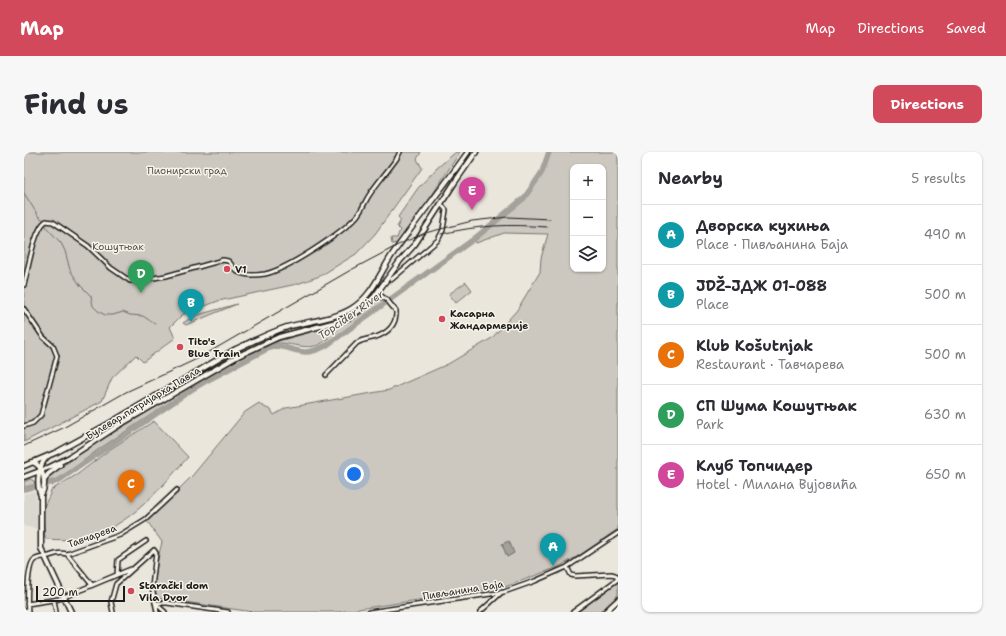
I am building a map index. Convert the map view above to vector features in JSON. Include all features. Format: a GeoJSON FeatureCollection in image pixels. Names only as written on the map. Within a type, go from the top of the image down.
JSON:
{"type":"FeatureCollection","features":[{"type":"Feature","properties":{"kind":"main road","name":"Булевар патријарха Павла"},"geometry":{"type":"LineString","coordinates":[[24,466],[50,455],[115,421],[249,342],[288,327],[340,314],[357,305],[371,290],[395,251],[468,152]]}},
{"type":"Feature","properties":{"kind":"main road","name":"Булевар патријарха Павла"},"geometry":{"type":"LineString","coordinates":[[24,477],[63,461],[238,356],[279,337],[348,318],[366,305],[377,294],[400,261],[418,240],[476,152]]}},
{"type":"Feature","properties":{"kind":"main road"},"geometry":{"type":"LineString","coordinates":[[40,470],[45,459],[50,455]]}},
{"type":"Feature","properties":{"kind":"main road"},"geometry":{"type":"LineString","coordinates":[[41,484],[48,474],[63,461]]}},
{"type":"Feature","properties":{"kind":"main road"},"geometry":{"type":"LineString","coordinates":[[32,462],[38,464],[40,470],[41,544],[44,556],[71,612]]}},
{"type":"Feature","properties":{"kind":"main road"},"geometry":{"type":"LineString","coordinates":[[24,477],[34,477],[41,484]]}},
{"type":"Feature","properties":{"kind":"main road"},"geometry":{"type":"LineString","coordinates":[[605,612],[618,600]]}},
{"type":"Feature","properties":{"kind":"street"},"geometry":{"type":"LineString","coordinates":[[24,285],[37,234],[41,225],[45,222],[53,222],[88,246],[111,268],[130,281],[166,276],[223,260],[228,261],[236,271],[241,273],[266,274],[296,260],[347,226],[360,212],[368,197],[400,152]]}},
{"type":"Feature","properties":{"kind":"street"},"geometry":{"type":"LineString","coordinates":[[391,280],[438,240],[443,230],[446,210],[441,204]]}},
{"type":"Feature","properties":{"kind":"street"},"geometry":{"type":"LineString","coordinates":[[326,375],[359,341],[378,336],[392,326],[396,320],[396,311],[386,300],[377,294]]}},
{"type":"Feature","properties":{"kind":"street"},"geometry":{"type":"LineString","coordinates":[[24,309],[41,335],[55,348],[57,356],[41,415],[33,423],[24,426]]}},
{"type":"Feature","properties":{"kind":"street","name":"Тавчарева"},"geometry":{"type":"LineString","coordinates":[[44,556],[58,553],[67,554],[120,535],[146,519],[177,490]]}},
{"type":"Feature","properties":{"kind":"street","name":"Пивљанина Баја"},"geometry":{"type":"LineString","coordinates":[[369,612],[502,593],[567,567],[618,533]]}},
{"type":"Feature","properties":{"kind":"street"},"geometry":{"type":"LineString","coordinates":[[117,575],[118,560],[146,541]]}},
{"type":"Feature","properties":{"kind":"street"},"geometry":{"type":"LineString","coordinates":[[113,612],[110,602],[118,582],[155,551],[152,584],[156,612]]}},
{"type":"Feature","properties":{"kind":"street"},"geometry":{"type":"LineString","coordinates":[[67,554],[92,585]]}},
{"type":"Feature","properties":{"kind":"street"},"geometry":{"type":"LineString","coordinates":[[28,612],[28,590],[32,564],[35,559],[44,556]]}},
{"type":"Feature","properties":{"kind":"street"},"geometry":{"type":"LineString","coordinates":[[567,567],[571,575],[574,576],[611,574],[618,579],[573,612]]}},
{"type":"Feature","properties":{"kind":"street"},"geometry":{"type":"LineString","coordinates":[[28,604],[63,598],[134,568]]}},
{"type":"Feature","properties":{"kind":"street"},"geometry":{"type":"LineString","coordinates":[[480,612],[502,593]]}},
{"type":"Feature","properties":{"kind":"street"},"geometry":{"type":"LineString","coordinates":[[54,600],[56,612]]}},
{"type":"Feature","properties":{"kind":"street"},"geometry":{"type":"LineString","coordinates":[[155,603],[167,603],[226,612]]}},
{"type":"Feature","properties":{"kind":"street"},"geometry":{"type":"LineString","coordinates":[[155,603],[165,612]]}},
{"type":"Feature","properties":{"kind":"shaded area"},"geometry":{"type":"Polygon","coordinates":[[[35,491],[37,529],[24,526],[24,494],[35,491]]]}},
{"type":"Feature","properties":{"kind":"shaded area"},"geometry":{"type":"Polygon","coordinates":[[[509,541],[514,553],[507,557],[502,544],[509,541]]]}},
{"type":"Feature","properties":{"kind":"green space","name":"Кошутњак"},"geometry":{"type":"Polygon","coordinates":[[[24,152],[421,152],[417,159],[422,168],[375,234],[356,254],[320,276],[297,284],[218,301],[182,315],[170,327],[175,338],[143,362],[136,355],[112,378],[102,401],[24,442],[24,152]]]}},
{"type":"Feature","properties":{"kind":"green space"},"geometry":{"type":"Polygon","coordinates":[[[456,152],[460,152],[421,212],[397,243],[392,244],[391,238],[397,238],[400,230],[397,227],[401,220],[398,217],[418,188],[437,168],[456,152]]]}},
{"type":"Feature","properties":{"kind":"green space"},"geometry":{"type":"Polygon","coordinates":[[[549,152],[618,152],[618,529],[580,555],[558,567],[505,587],[338,612],[253,612],[157,598],[155,578],[162,542],[147,521],[192,476],[245,412],[259,403],[271,410],[274,415],[286,408],[389,390],[448,364],[492,338],[517,310],[540,272],[541,258],[548,234],[504,233],[476,243],[474,239],[515,206],[529,192],[543,168],[549,152]]]}},
{"type":"Feature","properties":{"kind":"green space"},"geometry":{"type":"Polygon","coordinates":[[[466,282],[472,290],[456,303],[449,294],[466,282]]]}},
{"type":"Feature","properties":{"kind":"green space"},"geometry":{"type":"Polygon","coordinates":[[[377,299],[386,301],[331,341],[328,338],[317,346],[310,347],[277,343],[207,379],[206,378],[247,354],[271,343],[353,319],[377,299]]]}},
{"type":"Feature","properties":{"kind":"green space"},"geometry":{"type":"Polygon","coordinates":[[[237,304],[186,325],[183,323],[194,316],[237,304]]]}},
{"type":"Feature","properties":{"kind":"green space"},"geometry":{"type":"Polygon","coordinates":[[[198,382],[199,383],[99,449],[58,480],[47,483],[47,479],[50,475],[94,444],[198,382]]]}},
{"type":"Feature","properties":{"kind":"green space"},"geometry":{"type":"Polygon","coordinates":[[[154,421],[188,457],[166,482],[143,505],[117,524],[102,532],[83,539],[46,539],[44,512],[51,490],[78,474],[109,450],[154,421]]]}},
{"type":"Feature","properties":{"kind":"green space"},"geometry":{"type":"Polygon","coordinates":[[[30,479],[34,481],[35,485],[24,488],[24,482],[30,479]]]}},
{"type":"Feature","properties":{"kind":"green space"},"geometry":{"type":"Polygon","coordinates":[[[618,582],[618,595],[600,612],[578,612],[618,582]]]}},
{"type":"Feature","properties":{"kind":"waterway","name":"Topcider River"},"geometry":{"type":"LineString","coordinates":[[24,489],[58,481],[191,390],[267,349],[282,347],[308,352],[327,345],[474,239],[524,198],[542,172],[549,152]]}},
{"type":"Feature","properties":{"kind":"waterway"},"geometry":{"type":"LineString","coordinates":[[24,193],[39,217],[44,220],[47,228],[61,243],[65,251],[70,270],[80,285],[91,296],[93,306],[105,315],[113,315],[123,312],[130,315],[143,316],[155,324]]}},
{"type":"Feature","properties":{"kind":"waterway","name":"Topcider River"},"geometry":{"type":"LineString","coordinates":[[52,486],[57,482]]}},
{"type":"Feature","properties":{"kind":"railway"},"geometry":{"type":"LineString","coordinates":[[24,446],[63,428],[126,392],[199,358],[349,271],[402,243],[425,233],[472,221],[508,217],[550,219]]}},
{"type":"Feature","properties":{"kind":"railway"},"geometry":{"type":"LineString","coordinates":[[441,234],[494,226],[547,227]]}},
{"type":"Feature","properties":{"kind":"place","name":"Клуб Топчидер"},"geometry":{"type":"Point","coordinates":[472,210]}},
{"type":"Feature","properties":{"kind":"place","name":"V1"},"geometry":{"type":"Point","coordinates":[227,269]}},
{"type":"Feature","properties":{"kind":"place","name":"СП Шума Кошутњак"},"geometry":{"type":"Point","coordinates":[141,293]}},
{"type":"Feature","properties":{"kind":"place","name":"Касарна Жандармерије"},"geometry":{"type":"Point","coordinates":[442,319]}},
{"type":"Feature","properties":{"kind":"place","name":"JDŽ-JДЖ 01-088"},"geometry":{"type":"Point","coordinates":[191,322]}},
{"type":"Feature","properties":{"kind":"place","name":"Tito's Blue Train"},"geometry":{"type":"Point","coordinates":[180,347]}},
{"type":"Feature","properties":{"kind":"place","name":"Klub Košutnjak"},"geometry":{"type":"Point","coordinates":[131,503]}},
{"type":"Feature","properties":{"kind":"place","name":"Дворска кухиња"},"geometry":{"type":"Point","coordinates":[553,566]}},
{"type":"Feature","properties":{"kind":"place","name":"Starački dom Vila Dvor"},"geometry":{"type":"Point","coordinates":[131,591]}},
{"type":"Feature","properties":{"kind":"park label","name":"Пионирски град"},"geometry":{"type":"Point","coordinates":[187,170]}}]}
